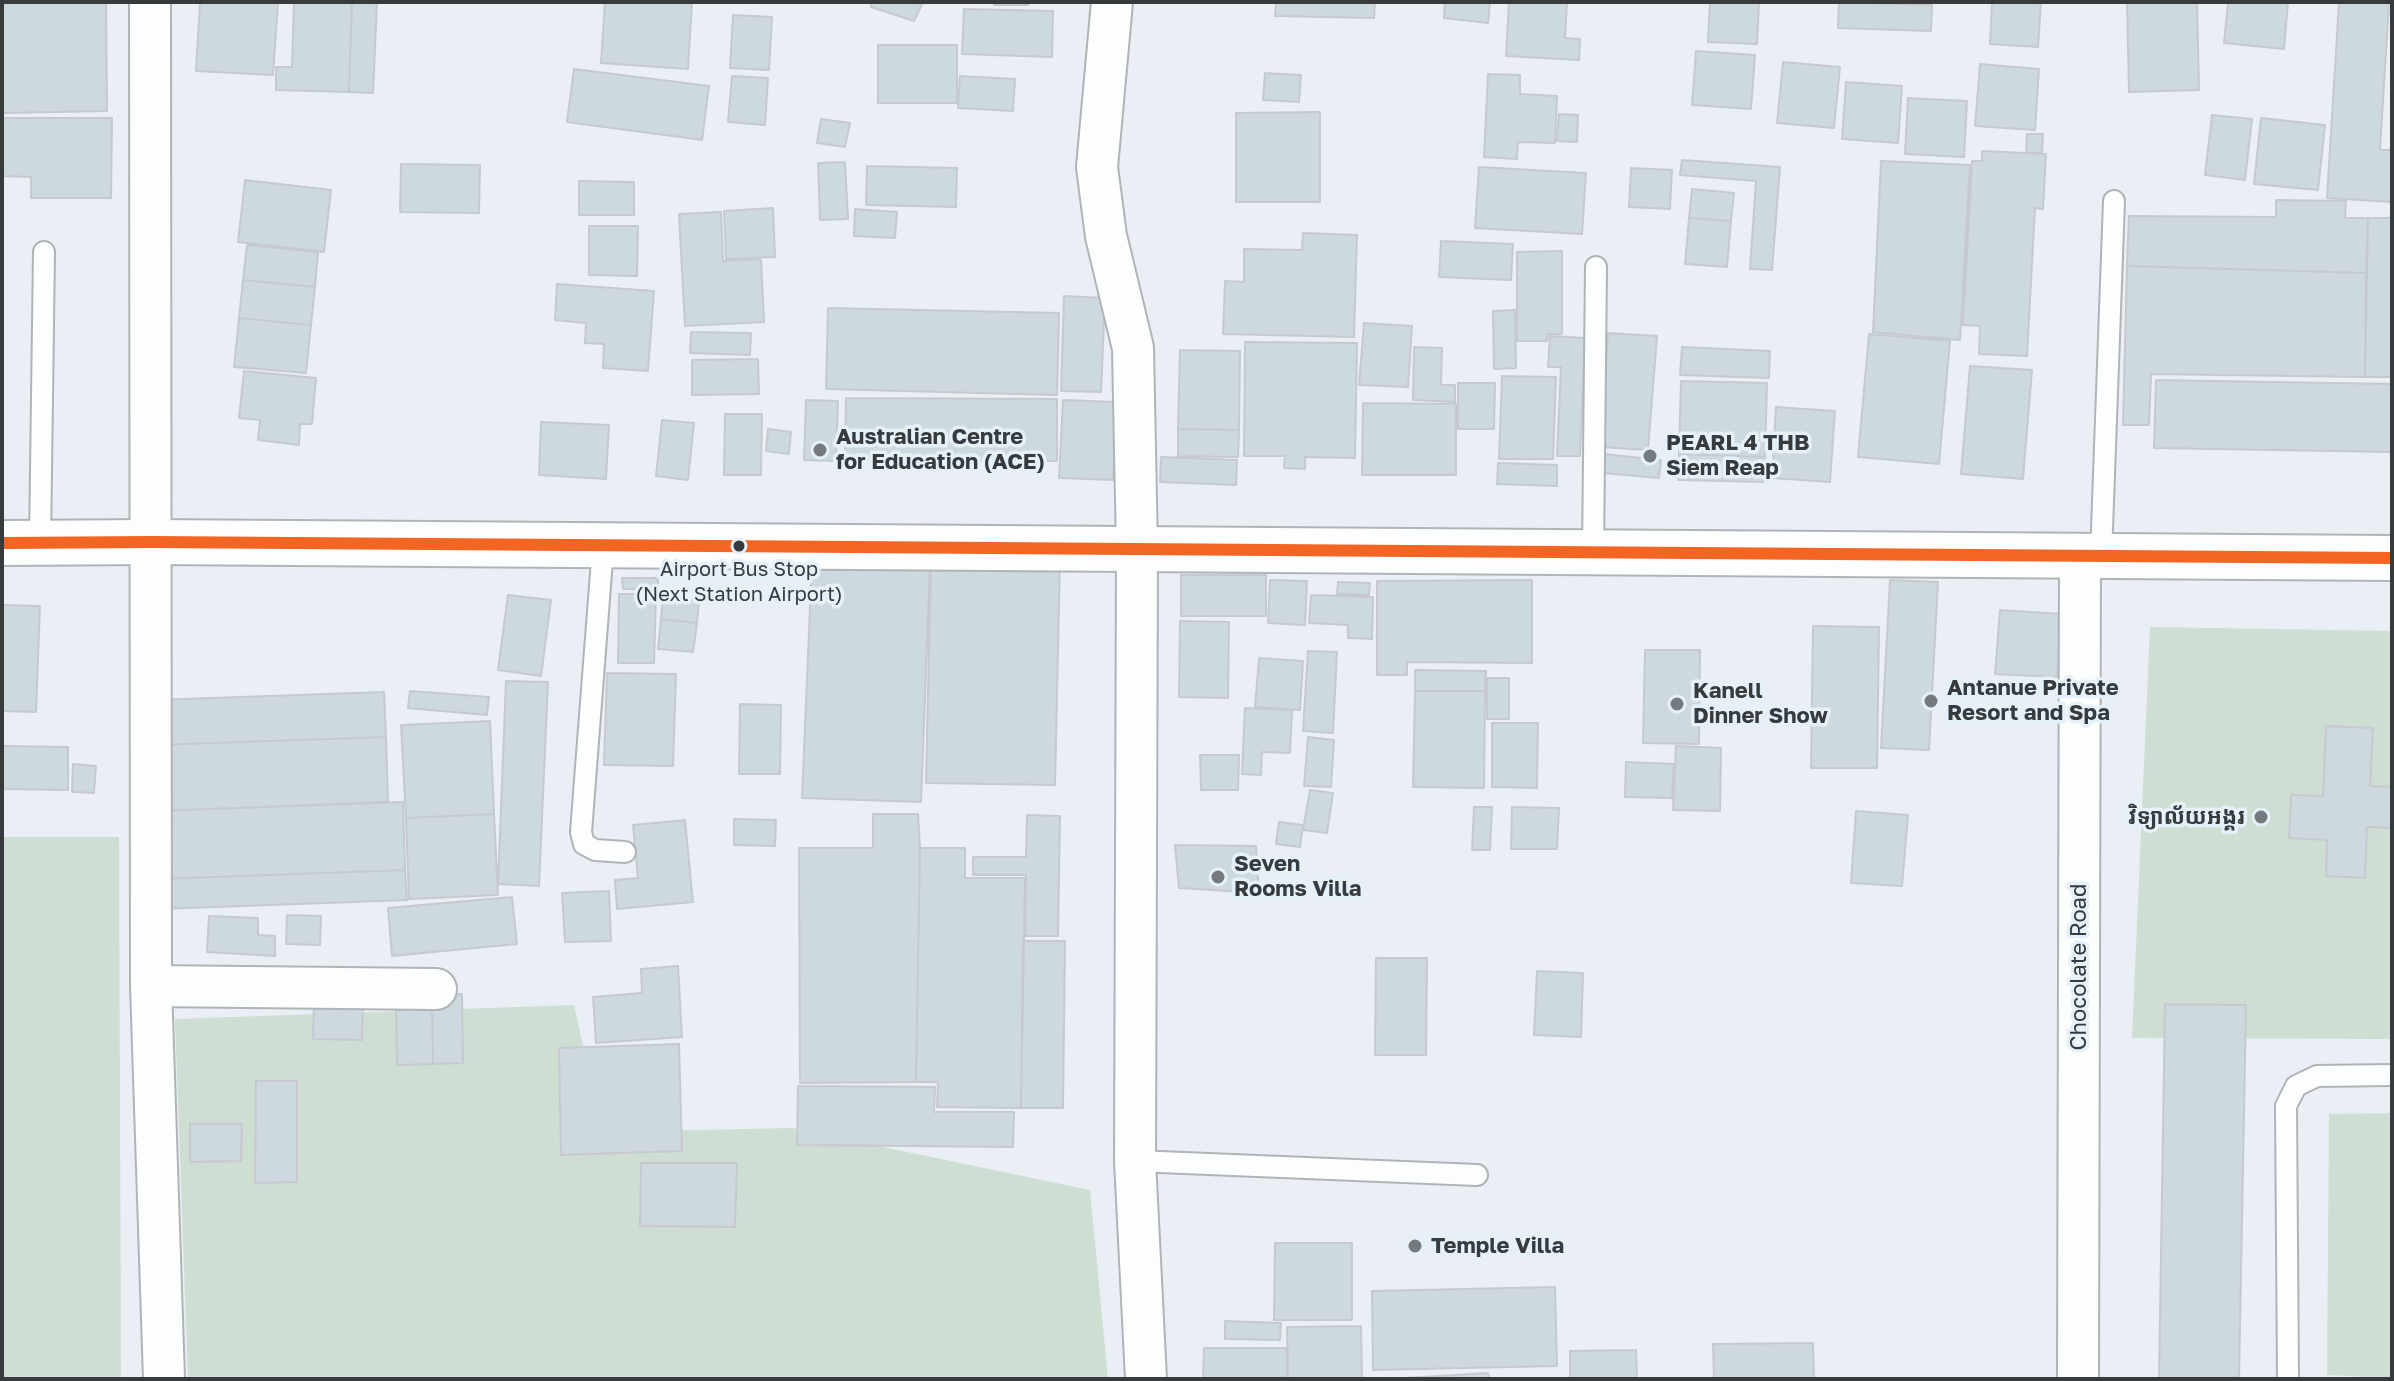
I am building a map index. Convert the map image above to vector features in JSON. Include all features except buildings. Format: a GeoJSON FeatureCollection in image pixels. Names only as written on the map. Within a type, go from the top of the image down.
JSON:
{"type":"FeatureCollection","features":[{"type":"Feature","properties":{"kind":"main road"},"geometry":{"type":"LineString","coordinates":[[21,544],[152,542],[2392,558]]}},
{"type":"Feature","properties":{"kind":"street"},"geometry":{"type":"LineString","coordinates":[[150,2],[151,986],[164,1379]]}},
{"type":"Feature","properties":{"kind":"street"},"geometry":{"type":"LineString","coordinates":[[1112,2],[1097,167],[1106,236],[1133,348],[1137,551],[1135,1161],[1146,1379]]}},
{"type":"Feature","properties":{"kind":"street","name":"Chocolate Road"},"geometry":{"type":"LineString","coordinates":[[2078,1379],[2090,556]]}},
{"type":"Feature","properties":{"kind":"street"},"geometry":{"type":"LineString","coordinates":[[151,986],[436,989]]}},
{"type":"Feature","properties":{"kind":"lane"},"geometry":{"type":"LineString","coordinates":[[2090,556],[2114,201]]}},
{"type":"Feature","properties":{"kind":"lane"},"geometry":{"type":"LineString","coordinates":[[21,544],[44,252]]}},
{"type":"Feature","properties":{"kind":"lane"},"geometry":{"type":"LineString","coordinates":[[1593,553],[1596,267]]}},
{"type":"Feature","properties":{"kind":"lane"},"geometry":{"type":"LineString","coordinates":[[603,547],[581,832],[584,844],[595,850],[625,852]]}},
{"type":"Feature","properties":{"kind":"lane"},"geometry":{"type":"LineString","coordinates":[[2288,1379],[2286,1106],[2296,1086],[2317,1076],[2392,1075]]}},
{"type":"Feature","properties":{"kind":"lane"},"geometry":{"type":"LineString","coordinates":[[1135,1161],[1477,1175]]}},
{"type":"Feature","properties":{"kind":"green space"},"geometry":{"type":"Polygon","coordinates":[[[2150,627],[2392,631],[2392,1039],[2132,1038],[2150,627]]]}},
{"type":"Feature","properties":{"kind":"green space"},"geometry":{"type":"Polygon","coordinates":[[[2,837],[119,837],[121,1379],[2,1379],[2,837]]]}},
{"type":"Feature","properties":{"kind":"green space"},"geometry":{"type":"Polygon","coordinates":[[[574,1005],[602,1132],[792,1128],[1090,1190],[1108,1379],[188,1379],[175,1019],[574,1005]]]}},
{"type":"Feature","properties":{"kind":"green space"},"geometry":{"type":"Polygon","coordinates":[[[2392,1113],[2392,1378],[2327,1375],[2329,1114],[2392,1113]]]}},
{"type":"Feature","properties":{"kind":"transit line"},"geometry":{"type":"LineString","coordinates":[[2,543],[2392,558]]}},
{"type":"Feature","properties":{"kind":"place","name":"Australian Centre for Education (ACE)"},"geometry":{"type":"Point","coordinates":[820,450]}},
{"type":"Feature","properties":{"kind":"place","name":"PEARL 4 THB Siem Reap"},"geometry":{"type":"Point","coordinates":[1650,456]}},
{"type":"Feature","properties":{"kind":"place","name":"Airport Bus Stop (Next Station Airport)"},"geometry":{"type":"Point","coordinates":[739,546]}},
{"type":"Feature","properties":{"kind":"place","name":"Antanue Private Resort and Spa"},"geometry":{"type":"Point","coordinates":[1931,701]}},
{"type":"Feature","properties":{"kind":"place","name":"Kanell Dinner Show"},"geometry":{"type":"Point","coordinates":[1677,704]}},
{"type":"Feature","properties":{"kind":"place","name":"វិទ្យាល័យអង្គរ"},"geometry":{"type":"Point","coordinates":[2261,817]}},
{"type":"Feature","properties":{"kind":"place","name":"Seven Rooms Villa"},"geometry":{"type":"Point","coordinates":[1218,877]}},
{"type":"Feature","properties":{"kind":"place","name":"Temple Villa"},"geometry":{"type":"Point","coordinates":[1415,1246]}}]}
